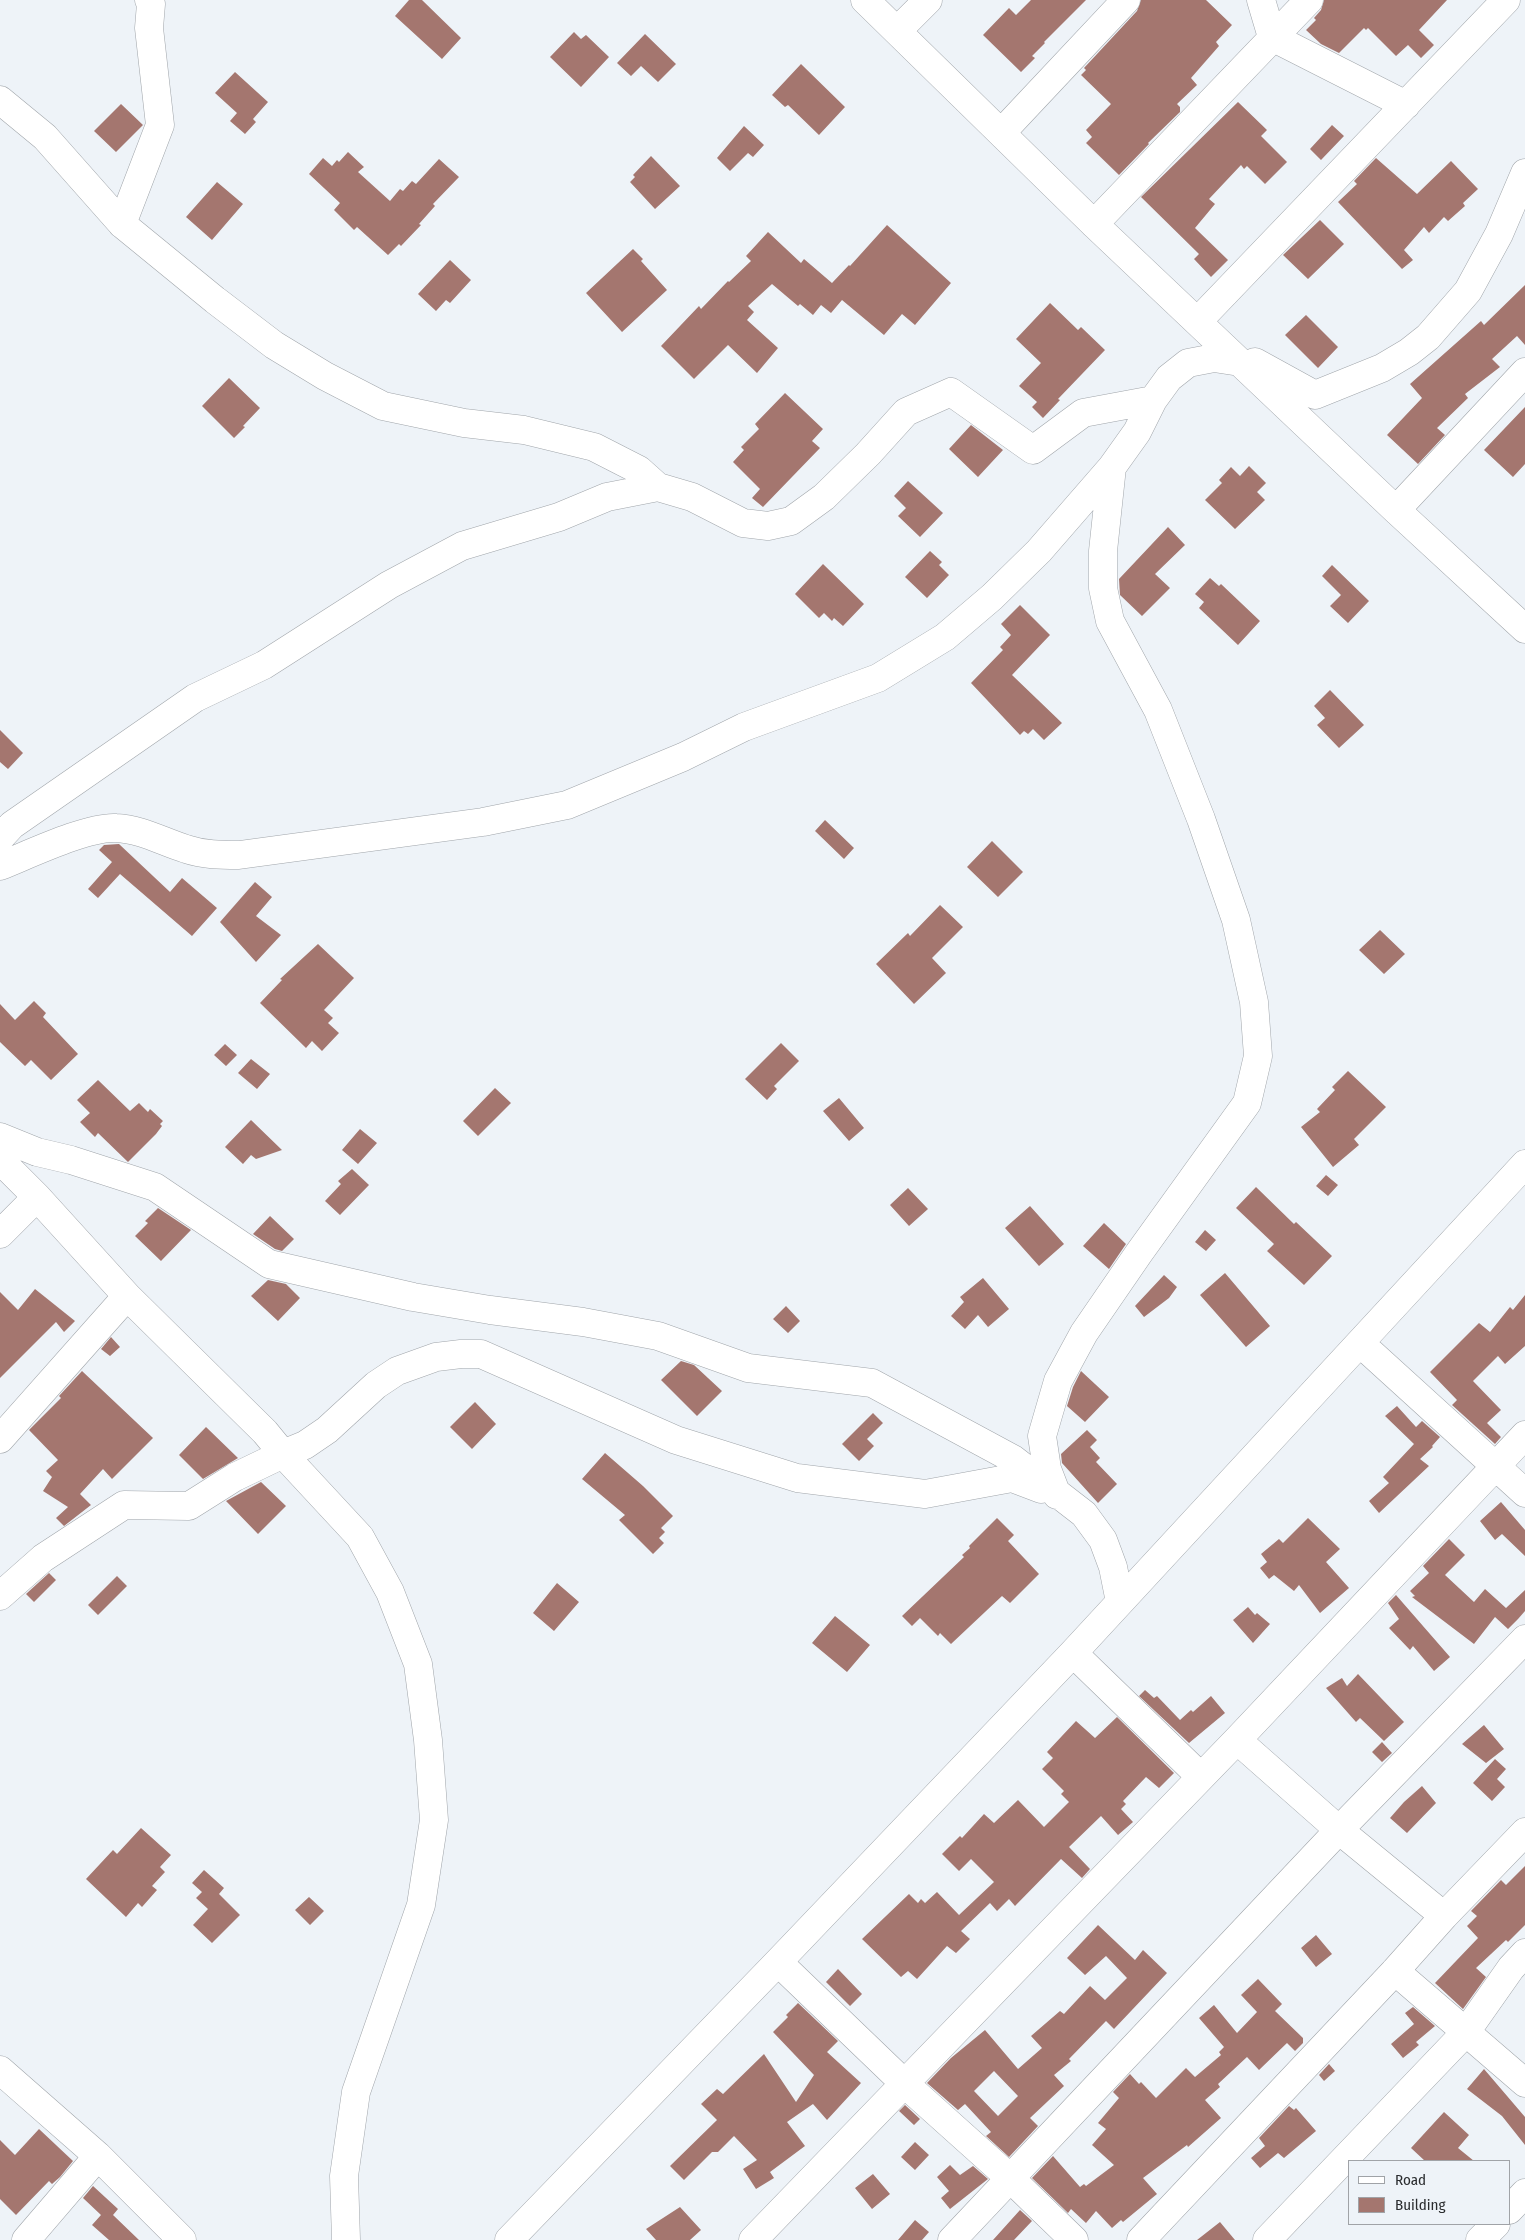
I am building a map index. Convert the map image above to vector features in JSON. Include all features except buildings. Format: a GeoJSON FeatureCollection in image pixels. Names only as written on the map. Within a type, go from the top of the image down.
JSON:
{"type":"FeatureCollection","features":[{"type":"Feature","properties":{"kind":"street"},"geometry":{"type":"LineString","coordinates":[[122,224],[160,125],[149,28],[151,4],[149,0]]}},
{"type":"Feature","properties":{"kind":"street"},"geometry":{"type":"LineString","coordinates":[[865,0],[898,30],[1094,224],[1396,510],[1525,629]]}},
{"type":"Feature","properties":{"kind":"street"},"geometry":{"type":"LineString","coordinates":[[898,30],[928,0]]}},
{"type":"Feature","properties":{"kind":"street"},"geometry":{"type":"LineString","coordinates":[[1002,132],[1126,0]]}},
{"type":"Feature","properties":{"kind":"street"},"geometry":{"type":"LineString","coordinates":[[1261,0],[1272,37],[1406,105]]}},
{"type":"Feature","properties":{"kind":"street"},"geometry":{"type":"LineString","coordinates":[[1094,224],[1309,0]]}},
{"type":"Feature","properties":{"kind":"street"},"geometry":{"type":"LineString","coordinates":[[1198,322],[1506,0]]}},
{"type":"Feature","properties":{"kind":"street"},"geometry":{"type":"LineString","coordinates":[[0,100],[45,137],[122,224],[215,300],[274,345],[325,376],[383,406],[464,423],[524,430],[594,448],[639,470],[658,487],[692,497],[743,523],[768,526],[791,521],[824,497],[868,454],[906,412],[951,392],[1033,450],[1083,413],[1153,400]]}},
{"type":"Feature","properties":{"kind":"street"},"geometry":{"type":"LineString","coordinates":[[1220,343],[1316,395],[1382,368],[1409,352],[1428,337],[1468,291],[1499,234],[1525,173]]}},
{"type":"Feature","properties":{"kind":"street"},"geometry":{"type":"LineString","coordinates":[[0,866],[70,838],[115,828],[138,831],[188,850],[210,855],[239,855],[483,822],[567,805],[683,757],[744,727],[878,678],[945,637],[992,597],[1082,505],[1137,432],[1153,400],[1169,378],[1188,363],[1214,358],[1240,362]]}},
{"type":"Feature","properties":{"kind":"street"},"geometry":{"type":"LineString","coordinates":[[1396,510],[1525,372]]}},
{"type":"Feature","properties":{"kind":"street"},"geometry":{"type":"LineString","coordinates":[[1057,1495],[1046,1469],[1042,1436],[1058,1381],[1084,1333],[1122,1277],[1247,1103],[1258,1056],[1254,1002],[1236,920],[1201,819],[1158,710],[1110,622],[1103,588],[1102,551],[1112,467]]}},
{"type":"Feature","properties":{"kind":"street"},"geometry":{"type":"LineString","coordinates":[[0,838],[12,825],[195,698],[264,665],[389,585],[462,546],[559,517],[607,497],[658,487]]}},
{"type":"Feature","properties":{"kind":"street"},"geometry":{"type":"LineString","coordinates":[[0,1137],[37,1152],[71,1160],[155,1187],[269,1264],[413,1297],[490,1310],[583,1322],[658,1336],[748,1368],[872,1384],[1013,1460],[1084,1514],[1103,1540],[1113,1567],[1120,1602]]}},
{"type":"Feature","properties":{"kind":"street"},"geometry":{"type":"LineString","coordinates":[[0,1160],[127,1296],[266,1432],[283,1454],[360,1537],[390,1592],[418,1664],[429,1749],[434,1820],[421,1905],[356,2092],[344,2176],[346,2240]]}},
{"type":"Feature","properties":{"kind":"street"},"geometry":{"type":"LineString","coordinates":[[509,2240],[1073,1653],[1525,1164]]}},
{"type":"Feature","properties":{"kind":"street"},"geometry":{"type":"LineString","coordinates":[[0,1234],[37,1198]]}},
{"type":"Feature","properties":{"kind":"street"},"geometry":{"type":"LineString","coordinates":[[0,1439],[127,1296]]}},
{"type":"Feature","properties":{"kind":"street"},"geometry":{"type":"LineString","coordinates":[[1360,1343],[1525,1493]]}},
{"type":"Feature","properties":{"kind":"street"},"geometry":{"type":"LineString","coordinates":[[0,1596],[43,1558],[124,1505],[189,1506],[235,1477],[305,1445],[327,1430],[376,1385],[397,1371],[436,1357],[481,1354],[676,1440],[796,1478],[925,1494],[1012,1478],[1057,1495]]}},
{"type":"Feature","properties":{"kind":"street"},"geometry":{"type":"LineString","coordinates":[[753,2240],[1237,1740],[1525,1435]]}},
{"type":"Feature","properties":{"kind":"street"},"geometry":{"type":"LineString","coordinates":[[952,2240],[1339,1830],[1525,1639]]}},
{"type":"Feature","properties":{"kind":"street"},"geometry":{"type":"LineString","coordinates":[[1073,1653],[1201,1777]]}},
{"type":"Feature","properties":{"kind":"street"},"geometry":{"type":"LineString","coordinates":[[1237,1740],[1339,1830],[1444,1916]]}},
{"type":"Feature","properties":{"kind":"street"},"geometry":{"type":"LineString","coordinates":[[1141,2240],[1525,1832]]}},
{"type":"Feature","properties":{"kind":"street"},"geometry":{"type":"LineString","coordinates":[[1267,2240],[1466,2032],[1511,1968],[1525,1953]]}},
{"type":"Feature","properties":{"kind":"street"},"geometry":{"type":"LineString","coordinates":[[778,1962],[905,2084],[1011,2179],[1074,2240]]}},
{"type":"Feature","properties":{"kind":"street"},"geometry":{"type":"LineString","coordinates":[[1395,1971],[1525,2083]]}},
{"type":"Feature","properties":{"kind":"street"},"geometry":{"type":"LineString","coordinates":[[0,2070],[98,2156],[182,2240]]}},
{"type":"Feature","properties":{"kind":"street"},"geometry":{"type":"LineString","coordinates":[[26,2240],[98,2156]]}},
{"type":"Feature","properties":{"kind":"street"},"geometry":{"type":"LineString","coordinates":[[1510,2209],[1525,2193]]}},
{"type":"Feature","properties":{"kind":"street"},"geometry":{"type":"LineString","coordinates":[[1480,2240],[1495,2225]]}}]}
